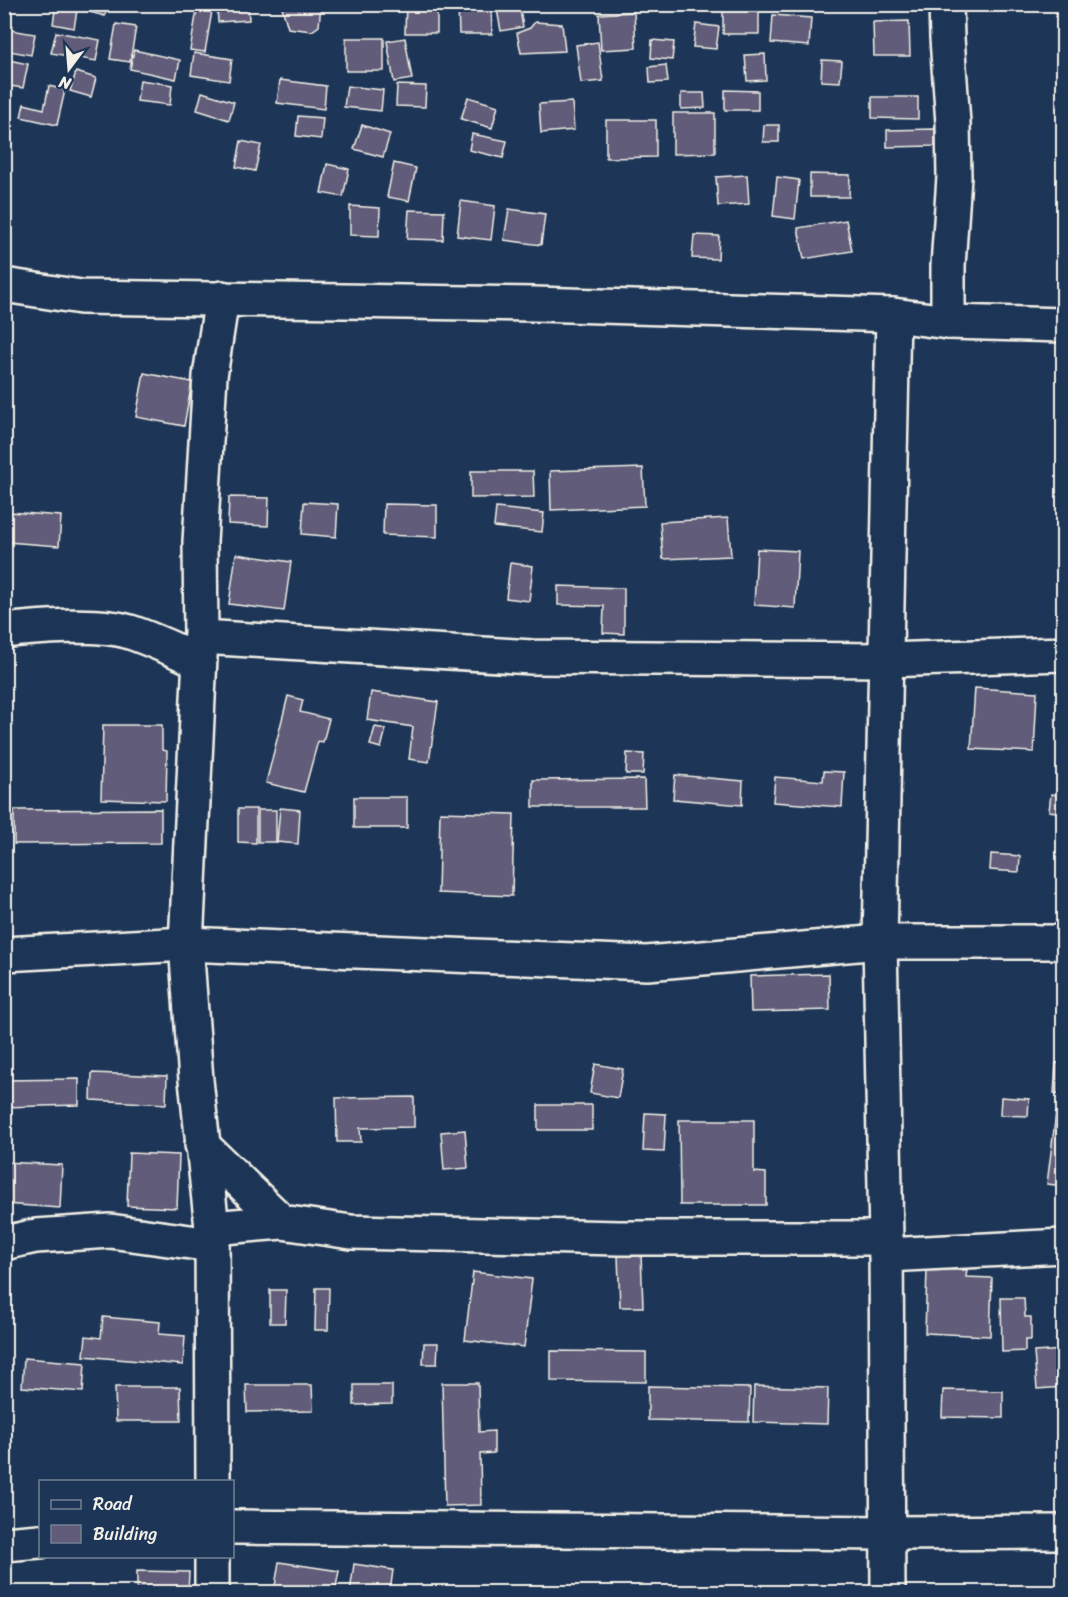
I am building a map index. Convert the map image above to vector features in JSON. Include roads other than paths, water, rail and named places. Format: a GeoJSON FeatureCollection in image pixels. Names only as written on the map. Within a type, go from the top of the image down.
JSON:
{"type":"FeatureCollection","features":[{"type":"Feature","properties":{"kind":"street"},"geometry":{"type":"LineString","coordinates":[[946,4],[954,177],[948,266],[948,322]]}},
{"type":"Feature","properties":{"kind":"street"},"geometry":{"type":"LineString","coordinates":[[4,285],[81,297],[535,304],[893,315],[948,322],[1064,325]]}},
{"type":"Feature","properties":{"kind":"street"},"geometry":{"type":"LineString","coordinates":[[213,1480],[212,1237],[186,944],[200,649],[200,542],[210,376],[222,298]]}},
{"type":"Feature","properties":{"kind":"street"},"geometry":{"type":"LineString","coordinates":[[888,1593],[886,1246],[880,942],[893,315]]}},
{"type":"Feature","properties":{"kind":"street"},"geometry":{"type":"LineString","coordinates":[[4,631],[64,627],[129,631],[200,649],[532,657],[886,660],[1064,654]]}},
{"type":"Feature","properties":{"kind":"street"},"geometry":{"type":"LineString","coordinates":[[4,954],[186,944],[647,963],[880,942],[1064,942]]}},
{"type":"Feature","properties":{"kind":"street"},"geometry":{"type":"LineString","coordinates":[[202,1144],[282,1222]]}},
{"type":"Feature","properties":{"kind":"street"},"geometry":{"type":"LineString","coordinates":[[4,1243],[36,1236],[110,1230],[212,1237],[282,1222],[351,1232],[886,1246],[1064,1246]]}},
{"type":"Feature","properties":{"kind":"street"},"geometry":{"type":"LineString","coordinates":[[234,1527],[888,1533],[1064,1532]]}},
{"type":"Feature","properties":{"kind":"street"},"geometry":{"type":"LineString","coordinates":[[4,1544],[39,1541]]}},
{"type":"Feature","properties":{"kind":"street"},"geometry":{"type":"LineString","coordinates":[[212,1558],[212,1593]]}}]}
